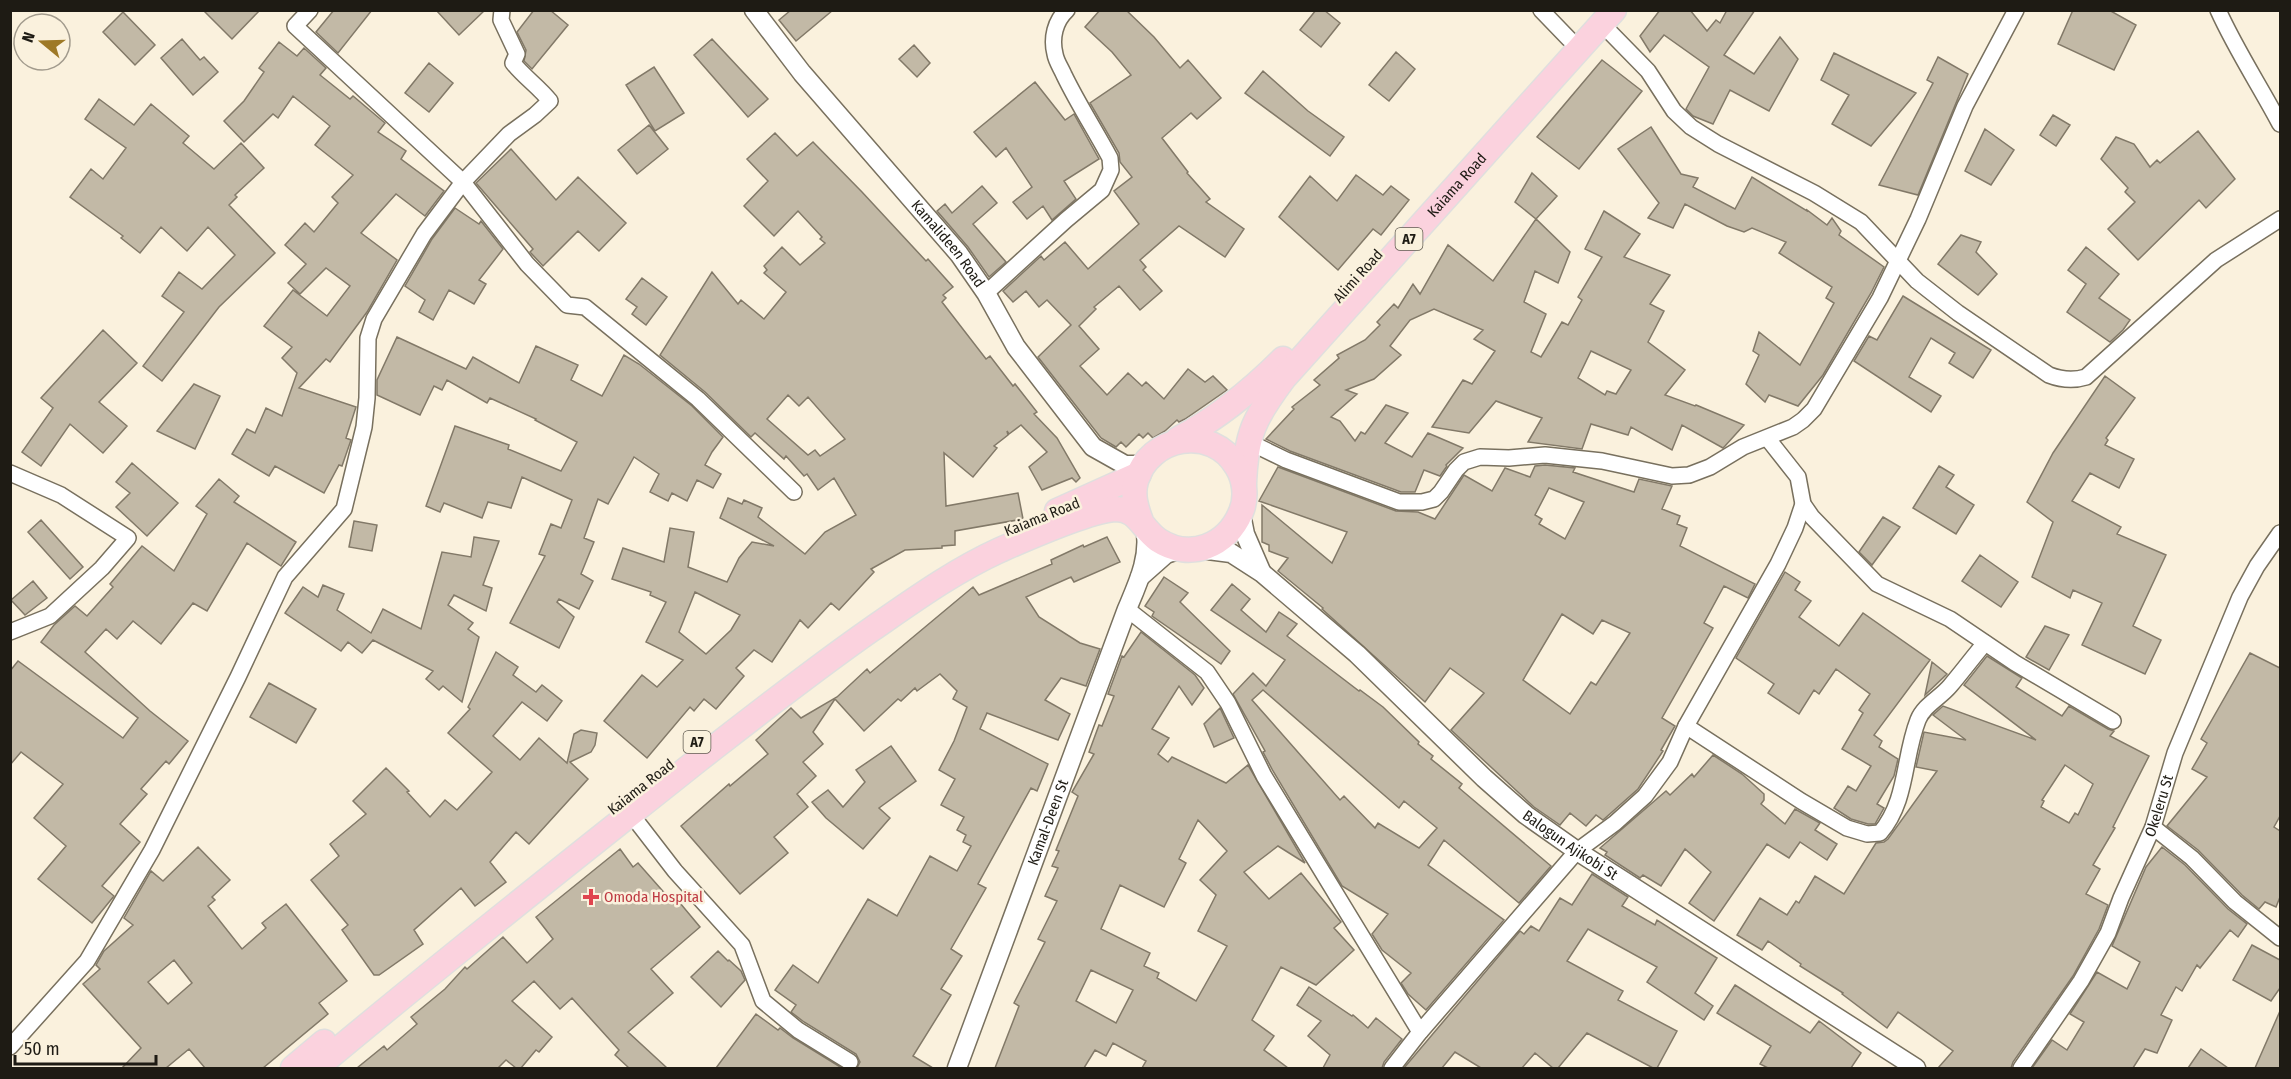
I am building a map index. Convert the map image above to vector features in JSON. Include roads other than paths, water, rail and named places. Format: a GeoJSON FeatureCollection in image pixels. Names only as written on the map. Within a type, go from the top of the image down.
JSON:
{"type":"FeatureCollection","features":[{"type":"Feature","properties":{"kind":"highway","name":"Alimi Road"},"geometry":{"type":"LineString","coordinates":[[1175,441],[1209,423],[1263,379],[1291,352],[1569,39],[1603,15]]}},
{"type":"Feature","properties":{"kind":"highway","name":"Kaiama Road"},"geometry":{"type":"LineString","coordinates":[[1244,487],[1245,459],[1255,419],[1284,378],[1603,15]]}},
{"type":"Feature","properties":{"kind":"highway"},"geometry":{"type":"LineString","coordinates":[[1194,439],[1213,444],[1228,455],[1238,468],[1244,487],[1244,506],[1237,524],[1226,537],[1209,547],[1171,548],[1154,538],[1143,524],[1135,502],[1135,483],[1141,470],[1156,451],[1175,441],[1194,439]]}},
{"type":"Feature","properties":{"kind":"highway","name":"Kaiama Road"},"geometry":{"type":"LineString","coordinates":[[293,1068],[444,942],[759,693],[887,599],[948,559],[976,544],[1075,504],[1141,470]]}},
{"type":"Feature","properties":{"kind":"highway","name":"Kaiama Road"},"geometry":{"type":"LineString","coordinates":[[316,1068],[436,967],[785,692],[951,575],[1018,543],[1109,510],[1127,510],[1143,524]]}},
{"type":"Feature","properties":{"kind":"street"},"geometry":{"type":"LineString","coordinates":[[310,10],[295,26],[463,182],[527,264],[567,305],[585,307],[698,399],[794,492]]}},
{"type":"Feature","properties":{"kind":"street"},"geometry":{"type":"LineString","coordinates":[[10,1047],[87,961],[152,850],[285,577],[344,509],[364,427],[368,349],[374,319],[424,234],[463,182],[509,134],[550,101],[540,88],[523,75],[513,63],[517,54],[501,20],[502,10]]}},
{"type":"Feature","properties":{"kind":"street","name":"Kamalideen Road"},"geometry":{"type":"LineString","coordinates":[[754,10],[802,73],[958,254],[986,293],[1016,347],[1093,447],[1125,465],[1141,470]]}},
{"type":"Feature","properties":{"kind":"street"},"geometry":{"type":"LineString","coordinates":[[1541,10],[1569,39]]}},
{"type":"Feature","properties":{"kind":"street"},"geometry":{"type":"LineString","coordinates":[[1249,442],[1286,460],[1399,502],[1434,499],[1456,470],[1471,458],[1522,458],[1545,455],[1602,461],[1672,476],[1689,475],[1743,447],[1768,439],[1803,420],[1814,409],[1880,298],[1918,219],[1965,106],[2016,10]]}},
{"type":"Feature","properties":{"kind":"street"},"geometry":{"type":"LineString","coordinates":[[2218,10],[2235,48],[2258,81],[2280,124]]}},
{"type":"Feature","properties":{"kind":"street"},"geometry":{"type":"LineString","coordinates":[[986,293],[1102,190],[1111,170],[1110,158],[1073,94],[1055,55],[1053,43],[1055,30],[1062,12]]}},
{"type":"Feature","properties":{"kind":"street"},"geometry":{"type":"LineString","coordinates":[[1603,15],[1648,71],[1674,111],[1691,127],[1862,222],[1917,281],[1958,313],[2049,375],[2059,379],[2077,380],[2086,377],[2216,260],[2280,219]]}},
{"type":"Feature","properties":{"kind":"street"},"geometry":{"type":"LineString","coordinates":[[1768,439],[1798,477],[1803,504],[1812,517],[1877,584],[1950,619],[2113,721]]}},
{"type":"Feature","properties":{"kind":"street"},"geometry":{"type":"LineString","coordinates":[[10,473],[61,495],[128,538],[102,568],[50,616],[10,632]]}},
{"type":"Feature","properties":{"kind":"street"},"geometry":{"type":"LineString","coordinates":[[1392,1068],[1420,1032],[1577,851],[1615,823],[1645,796],[1670,762],[1686,726],[1778,564],[1795,528],[1803,504]]}},
{"type":"Feature","properties":{"kind":"street"},"geometry":{"type":"LineString","coordinates":[[1240,514],[1245,534],[1262,573]]}},
{"type":"Feature","properties":{"kind":"street","name":"Kamal-Deen St"},"geometry":{"type":"LineString","coordinates":[[957,1068],[1140,577],[1147,549],[1143,524]]}},
{"type":"Feature","properties":{"kind":"street","name":"Okeleru St"},"geometry":{"type":"LineString","coordinates":[[2021,1068],[2081,981],[2108,933],[2152,827],[2175,753],[2240,597],[2280,532]]}},
{"type":"Feature","properties":{"kind":"street"},"geometry":{"type":"LineString","coordinates":[[1140,577],[1166,555],[1189,549]]}},
{"type":"Feature","properties":{"kind":"street","name":"Balogun Ajikobi St"},"geometry":{"type":"LineString","coordinates":[[1189,549],[1231,553],[1262,573],[1358,654],[1484,778],[1526,815],[1577,851],[1916,1068]]}},
{"type":"Feature","properties":{"kind":"street"},"geometry":{"type":"LineString","coordinates":[[1127,609],[1207,672],[1222,695],[1264,776],[1420,1032]]}},
{"type":"Feature","properties":{"kind":"street"},"geometry":{"type":"LineString","coordinates":[[1686,726],[1847,828],[1867,834],[1880,833],[1891,820],[1900,797],[1919,717],[1949,688],[1985,643]]}},
{"type":"Feature","properties":{"kind":"street"},"geometry":{"type":"LineString","coordinates":[[631,814],[675,871],[742,945],[763,1001],[798,1030],[850,1062]]}},
{"type":"Feature","properties":{"kind":"street"},"geometry":{"type":"LineString","coordinates":[[2152,827],[2192,858],[2235,902],[2280,938]]}},
{"type":"Feature","properties":{"kind":"place","name":"Omoda Hospital"},"geometry":{"type":"Point","coordinates":[591,897]}}]}
